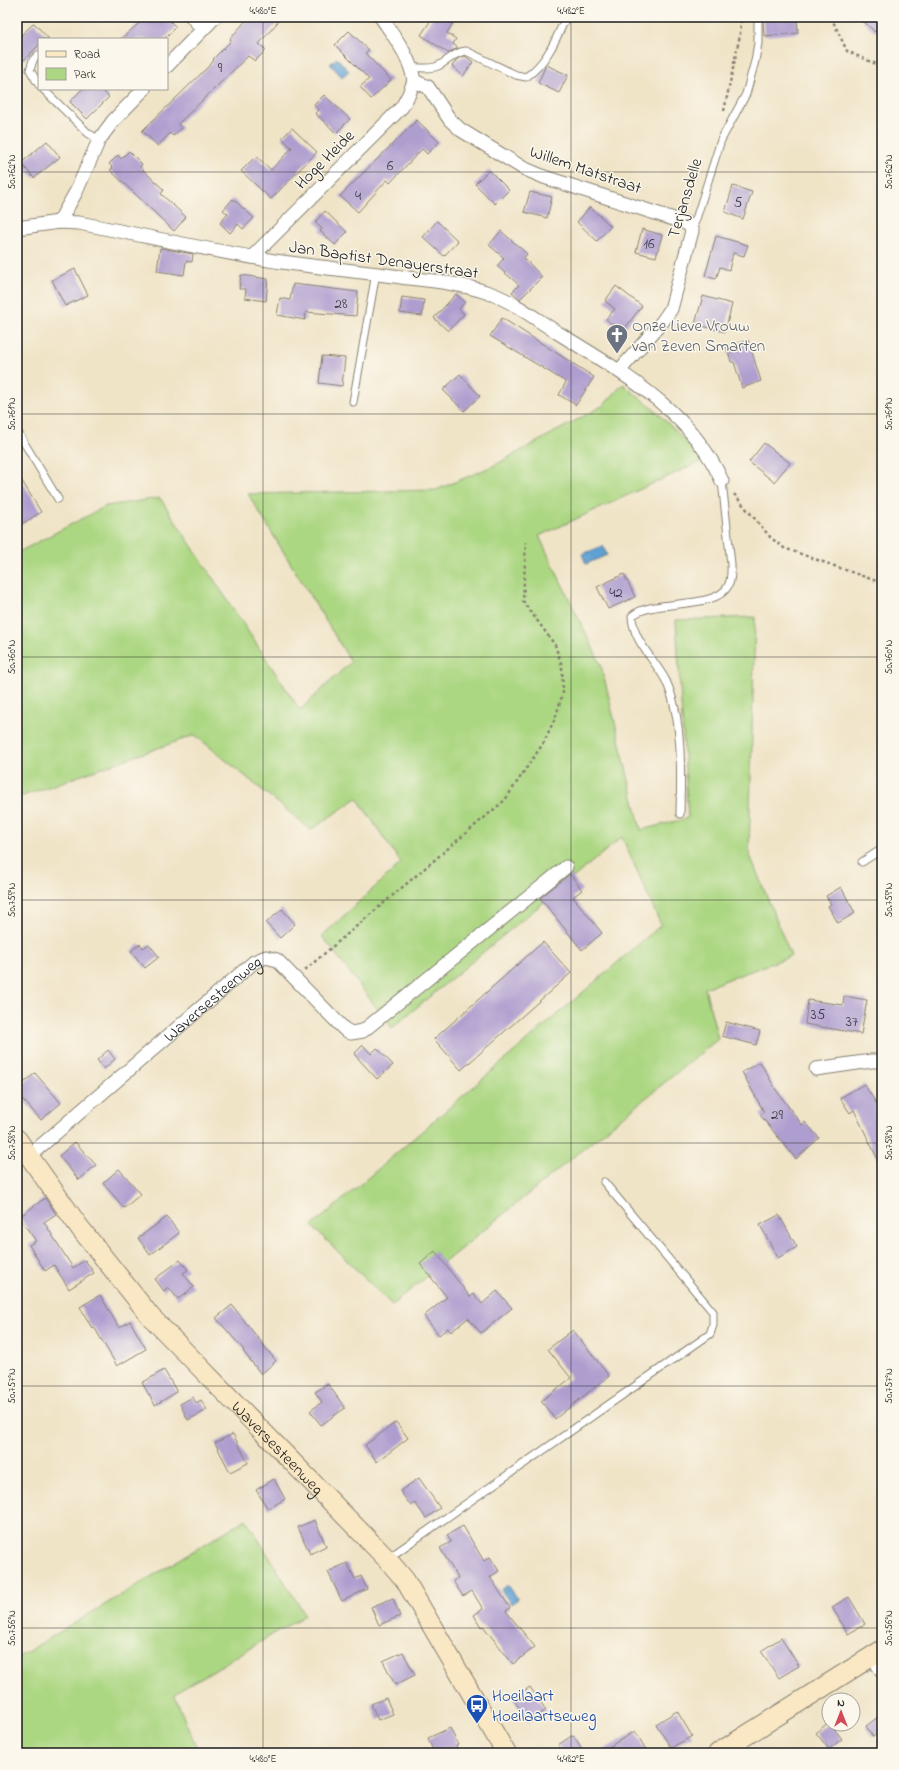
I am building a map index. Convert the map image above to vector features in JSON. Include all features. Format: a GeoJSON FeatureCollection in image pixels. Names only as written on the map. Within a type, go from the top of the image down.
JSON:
{"type":"FeatureCollection","features":[{"type":"Feature","properties":{"kind":"street"},"geometry":{"type":"LineString","coordinates":[[192,17],[203,29]]}},
{"type":"Feature","properties":{"kind":"street"},"geometry":{"type":"LineString","coordinates":[[168,65],[215,17]]}},
{"type":"Feature","properties":{"kind":"street"},"geometry":{"type":"LineString","coordinates":[[381,17],[412,67],[414,81]]}},
{"type":"Feature","properties":{"kind":"street","name":"Willem Matstraat"},"geometry":{"type":"LineString","coordinates":[[414,81],[428,87],[450,120],[461,130],[523,168],[544,177],[686,223],[692,228]]}},
{"type":"Feature","properties":{"kind":"street","name":"Hoge Heide"},"geometry":{"type":"LineString","coordinates":[[252,257],[402,107],[414,81]]}},
{"type":"Feature","properties":{"kind":"street"},"geometry":{"type":"LineString","coordinates":[[59,222],[76,192],[99,140],[113,121],[143,90]]}},
{"type":"Feature","properties":{"kind":"street","name":"Jan Baptist Denayerstraat"},"geometry":{"type":"LineString","coordinates":[[17,228],[59,222],[79,223],[252,257],[376,273],[460,286],[491,294],[513,304],[619,371],[660,400],[680,420],[708,457],[722,481]]}},
{"type":"Feature","properties":{"kind":"street","name":"Terjansdelle"},"geometry":{"type":"LineString","coordinates":[[619,371],[662,322],[671,309],[692,228]]}},
{"type":"Feature","properties":{"kind":"street","name":"Waversesteenweg"},"geometry":{"type":"LineString","coordinates":[[29,1156],[254,962],[266,957],[277,960],[344,1029],[351,1033],[363,1031],[566,866]]}},
{"type":"Feature","properties":{"kind":"street"},"geometry":{"type":"LineString","coordinates":[[816,1069],[871,1060],[882,1061]]}},
{"type":"Feature","properties":{"kind":"street","name":"Waversesteenweg"},"geometry":{"type":"LineString","coordinates":[[17,1139],[80,1228],[151,1317],[387,1559],[405,1580],[506,1753]]}},
{"type":"Feature","properties":{"kind":"street"},"geometry":{"type":"LineString","coordinates":[[718,1753],[878,1659]]}},
{"type":"Feature","properties":{"kind":"lane"},"geometry":{"type":"LineString","coordinates":[[412,67],[436,67],[459,52],[466,51],[516,75],[526,77],[538,69],[554,45],[566,17]]}},
{"type":"Feature","properties":{"kind":"lane","name":"Terjansdelle"},"geometry":{"type":"LineString","coordinates":[[692,228],[721,140],[746,94],[755,62],[758,17]]}},
{"type":"Feature","properties":{"kind":"lane"},"geometry":{"type":"LineString","coordinates":[[38,55],[33,60],[30,70],[38,83]]}},
{"type":"Feature","properties":{"kind":"lane"},"geometry":{"type":"LineString","coordinates":[[44,90],[88,133],[99,140]]}},
{"type":"Feature","properties":{"kind":"lane"},"geometry":{"type":"LineString","coordinates":[[353,402],[376,273]]}},
{"type":"Feature","properties":{"kind":"lane"},"geometry":{"type":"LineString","coordinates":[[17,431],[58,499]]}},
{"type":"Feature","properties":{"kind":"lane"},"geometry":{"type":"LineString","coordinates":[[680,814],[681,765],[672,700],[666,681],[642,645],[633,626],[632,616],[644,610],[709,599],[721,593],[728,587],[731,576],[731,564],[722,481]]}},
{"type":"Feature","properties":{"kind":"lane"},"geometry":{"type":"LineString","coordinates":[[862,862],[882,849]]}},
{"type":"Feature","properties":{"kind":"lane"},"geometry":{"type":"LineString","coordinates":[[387,1559],[710,1334],[714,1325],[713,1312],[604,1182]]}},
{"type":"Feature","properties":{"kind":"path"},"geometry":{"type":"LineString","coordinates":[[721,140],[725,103],[740,36],[740,17]]}},
{"type":"Feature","properties":{"kind":"path"},"geometry":{"type":"LineString","coordinates":[[831,17],[847,51],[873,63],[882,64]]}},
{"type":"Feature","properties":{"kind":"path"},"geometry":{"type":"LineString","coordinates":[[722,481],[771,538],[784,548],[882,583]]}},
{"type":"Feature","properties":{"kind":"path"},"geometry":{"type":"LineString","coordinates":[[295,978],[505,800],[544,742],[556,716],[563,692],[562,666],[555,645],[523,601],[526,542]]}},
{"type":"Feature","properties":{"kind":"green space"},"geometry":{"type":"Polygon","coordinates":[[[623,384],[658,413],[704,460],[539,536],[601,665],[641,830],[688,818],[676,620],[755,617],[749,853],[791,956],[705,988],[718,1039],[392,1305],[312,1226],[661,925],[622,837],[392,1028],[322,936],[401,863],[357,798],[311,830],[195,735],[17,798],[17,553],[106,506],[160,498],[300,710],[351,662],[248,494],[436,490],[493,466],[604,405],[623,384]]]}},
{"type":"Feature","properties":{"kind":"green space"},"geometry":{"type":"Polygon","coordinates":[[[246,1519],[305,1615],[174,1694],[199,1753],[17,1753],[17,1658],[246,1519]]]}},
{"type":"Feature","properties":{"kind":"water"},"geometry":{"type":"Polygon","coordinates":[[[337,58],[349,71],[342,77],[330,64],[337,58]]]}},
{"type":"Feature","properties":{"kind":"water"},"geometry":{"type":"Polygon","coordinates":[[[603,546],[607,555],[586,564],[582,554],[603,546]]]}},
{"type":"Feature","properties":{"kind":"water"},"geometry":{"type":"Polygon","coordinates":[[[508,1585],[518,1599],[511,1604],[501,1590],[508,1585]]]}},
{"type":"Feature","properties":{"kind":"building"},"geometry":{"type":"Polygon","coordinates":[[[146,17],[166,17],[176,27],[165,38],[122,38],[146,17]]]}},
{"type":"Feature","properties":{"kind":"building"},"geometry":{"type":"Polygon","coordinates":[[[249,17],[282,17],[259,44],[266,50],[255,61],[248,56],[178,124],[182,128],[173,136],[170,133],[158,146],[142,131],[211,64],[214,60],[213,59],[231,41],[230,39],[249,17]]]}},
{"type":"Feature","properties":{"kind":"building"},"geometry":{"type":"Polygon","coordinates":[[[433,17],[447,17],[454,21],[447,33],[456,39],[453,44],[458,48],[448,53],[421,35],[433,17]]]}},
{"type":"Feature","properties":{"kind":"building"},"geometry":{"type":"Polygon","coordinates":[[[797,17],[798,33],[764,36],[763,19],[797,17]]]}},
{"type":"Feature","properties":{"kind":"building"},"geometry":{"type":"Polygon","coordinates":[[[859,17],[882,17],[882,25],[875,32],[859,17]]]}},
{"type":"Feature","properties":{"kind":"building"},"geometry":{"type":"Polygon","coordinates":[[[34,23],[48,38],[38,38],[38,46],[24,60],[17,52],[17,39],[34,23]]]}},
{"type":"Feature","properties":{"kind":"building"},"geometry":{"type":"Polygon","coordinates":[[[349,31],[369,50],[365,53],[391,80],[371,99],[360,87],[369,79],[335,45],[349,31]]]}},
{"type":"Feature","properties":{"kind":"building"},"geometry":{"type":"Polygon","coordinates":[[[465,56],[473,62],[463,76],[452,66],[457,59],[465,56]]]}},
{"type":"Feature","properties":{"kind":"building"},"geometry":{"type":"Polygon","coordinates":[[[546,65],[568,75],[559,93],[538,83],[546,65]]]}},
{"type":"Feature","properties":{"kind":"building"},"geometry":{"type":"Polygon","coordinates":[[[81,90],[102,90],[109,97],[87,119],[70,102],[81,90]]]}},
{"type":"Feature","properties":{"kind":"building"},"geometry":{"type":"Polygon","coordinates":[[[324,95],[350,119],[336,133],[315,113],[319,110],[314,105],[324,95]]]}},
{"type":"Feature","properties":{"kind":"building"},"geometry":{"type":"Polygon","coordinates":[[[417,120],[439,142],[427,154],[422,149],[390,183],[387,180],[358,212],[340,196],[417,120]]]}},
{"type":"Feature","properties":{"kind":"building"},"geometry":{"type":"Polygon","coordinates":[[[292,128],[317,152],[271,199],[241,171],[256,156],[271,170],[292,148],[282,138],[292,128]]]}},
{"type":"Feature","properties":{"kind":"building"},"geometry":{"type":"Polygon","coordinates":[[[47,141],[60,157],[34,178],[21,163],[47,141]]]}},
{"type":"Feature","properties":{"kind":"building"},"geometry":{"type":"Polygon","coordinates":[[[129,151],[142,164],[140,167],[164,190],[161,194],[186,217],[174,231],[110,170],[113,168],[109,164],[118,155],[121,159],[129,151]]]}},
{"type":"Feature","properties":{"kind":"building"},"geometry":{"type":"Polygon","coordinates":[[[489,170],[509,190],[495,204],[475,184],[489,170]]]}},
{"type":"Feature","properties":{"kind":"building"},"geometry":{"type":"Polygon","coordinates":[[[733,186],[752,192],[743,219],[725,212],[733,186]]]}},
{"type":"Feature","properties":{"kind":"building"},"geometry":{"type":"Polygon","coordinates":[[[530,192],[552,197],[547,218],[524,212],[530,192]]]}},
{"type":"Feature","properties":{"kind":"building"},"geometry":{"type":"Polygon","coordinates":[[[233,199],[254,218],[243,229],[238,224],[230,233],[220,223],[228,214],[223,210],[233,199]]]}},
{"type":"Feature","properties":{"kind":"building"},"geometry":{"type":"Polygon","coordinates":[[[590,207],[611,226],[597,241],[577,222],[590,207]]]}},
{"type":"Feature","properties":{"kind":"building"},"geometry":{"type":"Polygon","coordinates":[[[325,211],[347,232],[335,245],[320,231],[322,229],[315,222],[325,211]]]}},
{"type":"Feature","properties":{"kind":"building"},"geometry":{"type":"Polygon","coordinates":[[[437,221],[458,241],[444,256],[423,237],[437,221]]]}},
{"type":"Feature","properties":{"kind":"building"},"geometry":{"type":"Polygon","coordinates":[[[642,229],[662,235],[656,257],[636,252],[642,229]]]}},
{"type":"Feature","properties":{"kind":"building"},"geometry":{"type":"Polygon","coordinates":[[[501,231],[527,254],[524,258],[542,277],[520,299],[512,292],[519,285],[497,266],[504,258],[489,245],[501,231]]]}},
{"type":"Feature","properties":{"kind":"building"},"geometry":{"type":"Polygon","coordinates":[[[716,236],[748,245],[744,256],[733,253],[729,270],[720,267],[716,279],[705,276],[716,236]]]}},
{"type":"Feature","properties":{"kind":"building"},"geometry":{"type":"Polygon","coordinates":[[[160,248],[193,254],[192,262],[186,261],[184,275],[157,271],[160,248]]]}},
{"type":"Feature","properties":{"kind":"building"},"geometry":{"type":"Polygon","coordinates":[[[75,269],[88,295],[65,306],[52,280],[75,269]]]}},
{"type":"Feature","properties":{"kind":"building"},"geometry":{"type":"Polygon","coordinates":[[[241,275],[268,279],[266,301],[245,298],[246,289],[239,289],[241,275]]]}},
{"type":"Feature","properties":{"kind":"building"},"geometry":{"type":"Polygon","coordinates":[[[293,284],[358,292],[356,316],[306,312],[305,320],[277,315],[280,298],[290,300],[293,284]]]}},
{"type":"Feature","properties":{"kind":"building"},"geometry":{"type":"Polygon","coordinates":[[[616,286],[642,306],[622,332],[606,319],[615,309],[605,301],[616,286]]]}},
{"type":"Feature","properties":{"kind":"building"},"geometry":{"type":"Polygon","coordinates":[[[456,294],[465,302],[459,309],[464,314],[448,331],[434,318],[456,294]]]}},
{"type":"Feature","properties":{"kind":"building"},"geometry":{"type":"Polygon","coordinates":[[[703,296],[732,304],[725,332],[695,324],[703,296]]]}},
{"type":"Feature","properties":{"kind":"building"},"geometry":{"type":"Polygon","coordinates":[[[402,297],[424,300],[422,316],[400,313],[402,297]]]}},
{"type":"Feature","properties":{"kind":"building"},"geometry":{"type":"Polygon","coordinates":[[[502,318],[594,377],[576,405],[559,395],[566,382],[490,336],[502,318]]]}},
{"type":"Feature","properties":{"kind":"building"},"geometry":{"type":"Polygon","coordinates":[[[748,340],[761,381],[742,388],[734,362],[731,362],[727,347],[748,340]]]}},
{"type":"Feature","properties":{"kind":"building"},"geometry":{"type":"Polygon","coordinates":[[[322,356],[345,358],[342,386],[319,383],[322,356]]]}},
{"type":"Feature","properties":{"kind":"building"},"geometry":{"type":"Polygon","coordinates":[[[460,374],[480,396],[464,411],[443,390],[460,374]]]}},
{"type":"Feature","properties":{"kind":"building"},"geometry":{"type":"Polygon","coordinates":[[[764,443],[790,463],[774,482],[749,462],[764,443]]]}},
{"type":"Feature","properties":{"kind":"building"},"geometry":{"type":"Polygon","coordinates":[[[17,473],[41,512],[22,524],[17,516],[17,473]]]}},
{"type":"Feature","properties":{"kind":"building"},"geometry":{"type":"Polygon","coordinates":[[[624,574],[635,597],[608,609],[597,587],[624,574]]]}},
{"type":"Feature","properties":{"kind":"building"},"geometry":{"type":"Polygon","coordinates":[[[570,874],[582,890],[573,897],[602,933],[582,950],[540,898],[570,874]]]}},
{"type":"Feature","properties":{"kind":"building"},"geometry":{"type":"Polygon","coordinates":[[[841,887],[855,913],[838,923],[828,906],[831,904],[826,896],[841,887]]]}},
{"type":"Feature","properties":{"kind":"building"},"geometry":{"type":"Polygon","coordinates":[[[282,909],[295,924],[280,938],[266,923],[282,909]]]}},
{"type":"Feature","properties":{"kind":"building"},"geometry":{"type":"Polygon","coordinates":[[[543,942],[571,973],[461,1070],[434,1039],[543,942]]]}},
{"type":"Feature","properties":{"kind":"building"},"geometry":{"type":"Polygon","coordinates":[[[140,944],[143,948],[149,944],[159,957],[145,968],[131,951],[140,944]]]}},
{"type":"Feature","properties":{"kind":"building"},"geometry":{"type":"Polygon","coordinates":[[[844,996],[867,1000],[861,1034],[805,1024],[808,1000],[843,1005],[844,996]]]}},
{"type":"Feature","properties":{"kind":"building"},"geometry":{"type":"Polygon","coordinates":[[[726,1022],[760,1031],[756,1045],[722,1036],[726,1022]]]}},
{"type":"Feature","properties":{"kind":"building"},"geometry":{"type":"Polygon","coordinates":[[[363,1045],[371,1054],[377,1048],[393,1065],[377,1079],[354,1054],[363,1045]]]}},
{"type":"Feature","properties":{"kind":"building"},"geometry":{"type":"Polygon","coordinates":[[[108,1050],[115,1059],[104,1069],[97,1060],[108,1050]]]}},
{"type":"Feature","properties":{"kind":"building"},"geometry":{"type":"Polygon","coordinates":[[[760,1062],[776,1090],[802,1125],[805,1122],[819,1138],[796,1159],[760,1115],[764,1112],[742,1072],[760,1062]]]}},
{"type":"Feature","properties":{"kind":"building"},"geometry":{"type":"Polygon","coordinates":[[[35,1073],[61,1103],[41,1120],[17,1093],[17,1089],[35,1073]]]}},
{"type":"Feature","properties":{"kind":"building"},"geometry":{"type":"Polygon","coordinates":[[[864,1084],[882,1112],[882,1168],[854,1110],[850,1113],[840,1098],[864,1084]]]}},
{"type":"Feature","properties":{"kind":"building"},"geometry":{"type":"Polygon","coordinates":[[[75,1142],[96,1165],[79,1180],[59,1156],[75,1142]]]}},
{"type":"Feature","properties":{"kind":"building"},"geometry":{"type":"Polygon","coordinates":[[[119,1169],[141,1194],[124,1208],[103,1183],[119,1169]]]}},
{"type":"Feature","properties":{"kind":"building"},"geometry":{"type":"Polygon","coordinates":[[[45,1198],[56,1214],[44,1222],[73,1268],[85,1260],[94,1273],[69,1289],[54,1265],[45,1271],[29,1245],[36,1241],[19,1217],[45,1198]]]}},
{"type":"Feature","properties":{"kind":"building"},"geometry":{"type":"Polygon","coordinates":[[[779,1215],[797,1247],[778,1258],[760,1225],[779,1215]]]}},
{"type":"Feature","properties":{"kind":"building"},"geometry":{"type":"Polygon","coordinates":[[[167,1217],[179,1233],[150,1255],[138,1238],[167,1217]]]}},
{"type":"Feature","properties":{"kind":"building"},"geometry":{"type":"Polygon","coordinates":[[[435,1251],[470,1297],[474,1294],[482,1304],[497,1291],[512,1308],[481,1333],[468,1318],[451,1332],[448,1328],[439,1335],[424,1316],[447,1297],[420,1264],[435,1251]]]}},
{"type":"Feature","properties":{"kind":"building"},"geometry":{"type":"Polygon","coordinates":[[[180,1260],[188,1270],[183,1273],[194,1287],[178,1299],[168,1287],[164,1291],[155,1279],[180,1260]]]}},
{"type":"Feature","properties":{"kind":"building"},"geometry":{"type":"Polygon","coordinates":[[[100,1295],[119,1328],[130,1321],[146,1349],[117,1366],[94,1327],[92,1328],[80,1307],[100,1295]]]}},
{"type":"Feature","properties":{"kind":"building"},"geometry":{"type":"Polygon","coordinates":[[[232,1305],[276,1361],[261,1374],[243,1351],[244,1350],[216,1318],[232,1305]]]}},
{"type":"Feature","properties":{"kind":"building"},"geometry":{"type":"Polygon","coordinates":[[[573,1330],[609,1376],[555,1419],[541,1401],[571,1378],[548,1349],[573,1330]]]}},
{"type":"Feature","properties":{"kind":"building"},"geometry":{"type":"Polygon","coordinates":[[[164,1370],[177,1392],[155,1405],[142,1383],[164,1370]]]}},
{"type":"Feature","properties":{"kind":"building"},"geometry":{"type":"Polygon","coordinates":[[[328,1384],[345,1408],[321,1425],[310,1411],[322,1402],[315,1392],[328,1384]]]}},
{"type":"Feature","properties":{"kind":"building"},"geometry":{"type":"Polygon","coordinates":[[[193,1397],[196,1403],[201,1400],[207,1410],[188,1420],[180,1404],[193,1397]]]}},
{"type":"Feature","properties":{"kind":"building"},"geometry":{"type":"Polygon","coordinates":[[[396,1422],[408,1438],[377,1462],[365,1445],[396,1422]]]}},
{"type":"Feature","properties":{"kind":"building"},"geometry":{"type":"Polygon","coordinates":[[[233,1434],[248,1463],[230,1472],[215,1443],[233,1434]]]}},
{"type":"Feature","properties":{"kind":"building"},"geometry":{"type":"Polygon","coordinates":[[[419,1478],[440,1508],[426,1518],[415,1503],[411,1506],[400,1491],[419,1478]]]}},
{"type":"Feature","properties":{"kind":"building"},"geometry":{"type":"Polygon","coordinates":[[[274,1479],[285,1499],[268,1509],[256,1490],[274,1479]]]}},
{"type":"Feature","properties":{"kind":"building"},"geometry":{"type":"Polygon","coordinates":[[[315,1520],[326,1546],[310,1554],[298,1527],[315,1520]]]}},
{"type":"Feature","properties":{"kind":"building"},"geometry":{"type":"Polygon","coordinates":[[[463,1526],[484,1561],[490,1557],[499,1571],[490,1577],[510,1608],[506,1611],[535,1647],[513,1664],[483,1626],[481,1627],[474,1615],[483,1609],[472,1591],[463,1596],[453,1581],[458,1578],[440,1548],[451,1542],[447,1535],[463,1526]]]}},
{"type":"Feature","properties":{"kind":"building"},"geometry":{"type":"Polygon","coordinates":[[[347,1563],[355,1579],[361,1576],[367,1589],[342,1601],[328,1572],[347,1563]]]}},
{"type":"Feature","properties":{"kind":"building"},"geometry":{"type":"Polygon","coordinates":[[[849,1597],[865,1624],[848,1634],[832,1607],[849,1597]]]}},
{"type":"Feature","properties":{"kind":"building"},"geometry":{"type":"Polygon","coordinates":[[[393,1598],[400,1616],[379,1625],[371,1607],[393,1598]]]}},
{"type":"Feature","properties":{"kind":"building"},"geometry":{"type":"Polygon","coordinates":[[[781,1638],[799,1666],[779,1678],[761,1651],[781,1638]]]}},
{"type":"Feature","properties":{"kind":"building"},"geometry":{"type":"Polygon","coordinates":[[[403,1652],[415,1675],[395,1685],[383,1661],[403,1652]]]}},
{"type":"Feature","properties":{"kind":"building"},"geometry":{"type":"Polygon","coordinates":[[[530,1687],[546,1710],[529,1722],[513,1699],[530,1687]]]}},
{"type":"Feature","properties":{"kind":"building"},"geometry":{"type":"Polygon","coordinates":[[[386,1698],[393,1714],[378,1720],[371,1704],[386,1698]]]}},
{"type":"Feature","properties":{"kind":"building"},"geometry":{"type":"Polygon","coordinates":[[[677,1711],[692,1736],[671,1748],[656,1724],[677,1711]]]}},
{"type":"Feature","properties":{"kind":"building"},"geometry":{"type":"Polygon","coordinates":[[[882,1714],[882,1730],[873,1737],[866,1726],[882,1714]]]}},
{"type":"Feature","properties":{"kind":"building"},"geometry":{"type":"Polygon","coordinates":[[[450,1728],[458,1745],[456,1746],[459,1753],[434,1753],[428,1738],[450,1728]]]}},
{"type":"Feature","properties":{"kind":"building"},"geometry":{"type":"Polygon","coordinates":[[[821,1729],[821,1732],[837,1732],[842,1739],[829,1749],[816,1733],[821,1729]]]}},
{"type":"Feature","properties":{"kind":"building"},"geometry":{"type":"Polygon","coordinates":[[[635,1731],[648,1753],[599,1753],[635,1731]]]}},
{"type":"Feature","properties":{"kind":"building"},"geometry":{"type":"Polygon","coordinates":[[[573,1735],[585,1753],[563,1753],[558,1745],[573,1735]]]}},
{"type":"Feature","properties":{"kind":"place","name":"Onze Lieve Vrouw van Zeven Smarten"},"geometry":{"type":"Point","coordinates":[617,354]}},
{"type":"Feature","properties":{"kind":"place","name":"Hoeilaart Hoeilaartseweg"},"geometry":{"type":"Point","coordinates":[477,1724]}}]}
